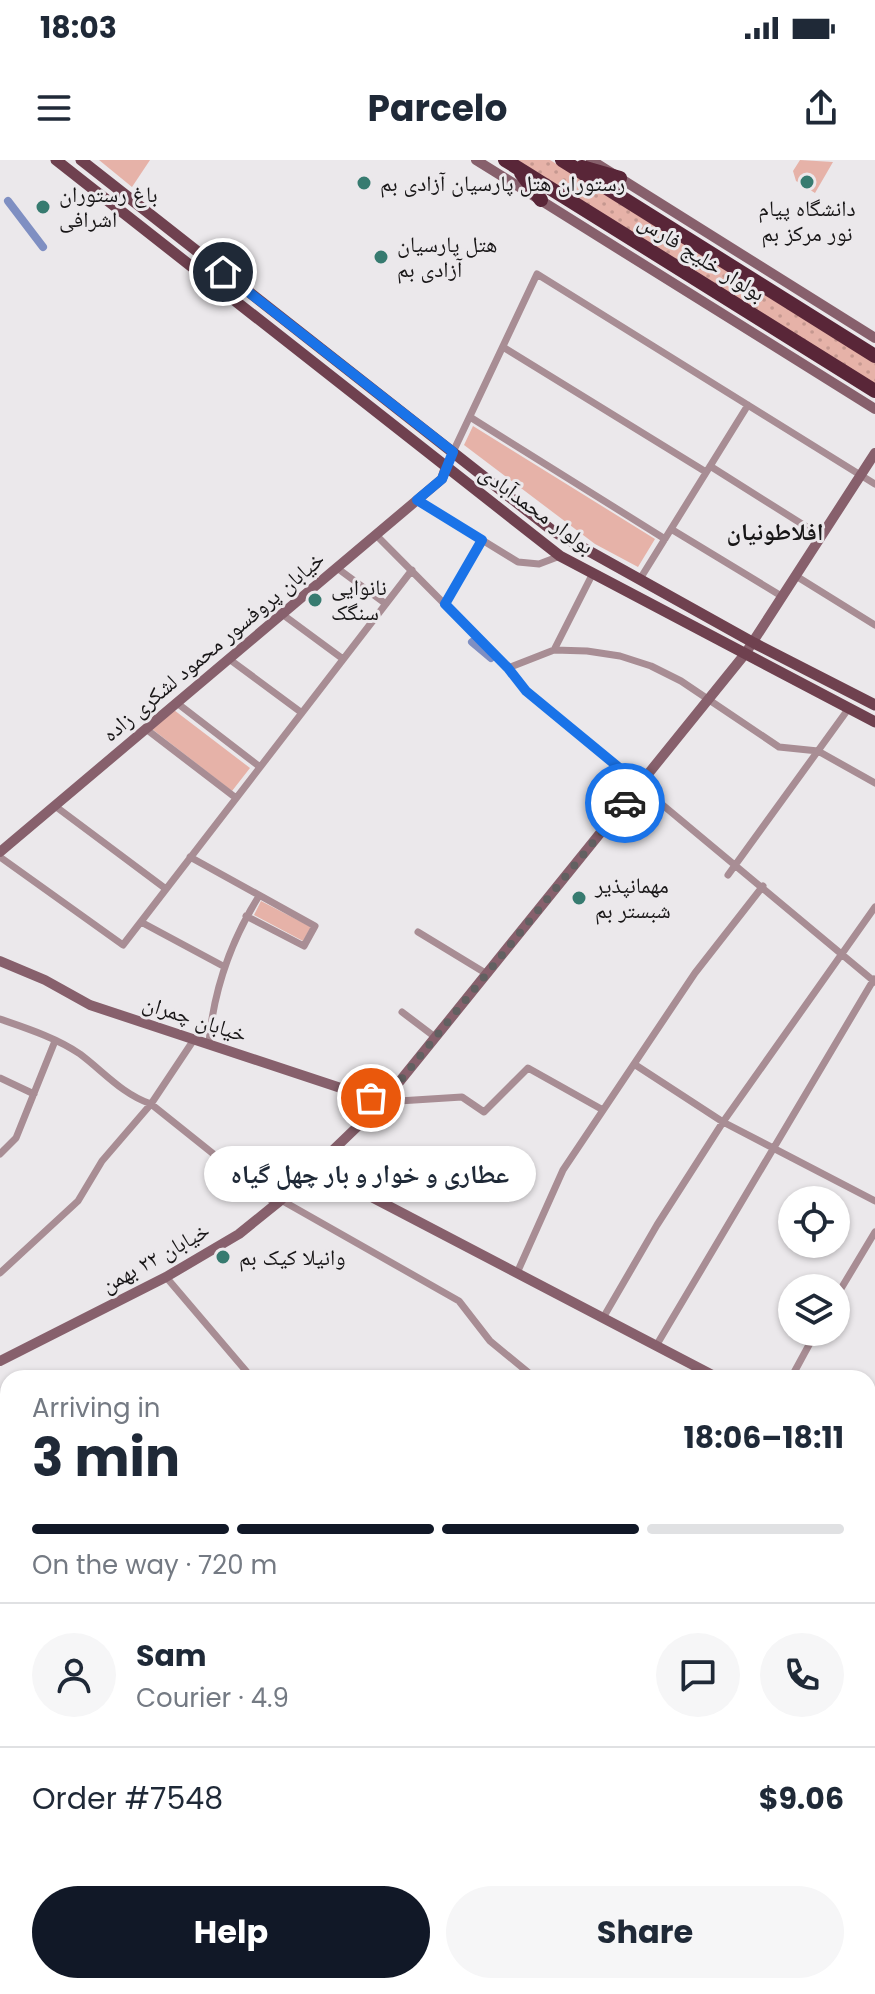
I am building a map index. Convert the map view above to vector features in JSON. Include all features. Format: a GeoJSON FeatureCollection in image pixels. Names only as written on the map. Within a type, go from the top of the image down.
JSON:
{"type":"FeatureCollection","features":[{"type":"Feature","properties":{"kind":"highway"},"geometry":{"type":"LineString","coordinates":[[563,161],[620,178]]}},
{"type":"Feature","properties":{"kind":"highway","name":"بولوار خلیج فارس"},"geometry":{"type":"LineString","coordinates":[[563,161],[875,356]]}},
{"type":"Feature","properties":{"kind":"highway"},"geometry":{"type":"LineString","coordinates":[[510,163],[543,202],[585,210]]}},
{"type":"Feature","properties":{"kind":"highway","name":"بولوار خلیج فارس"},"geometry":{"type":"LineString","coordinates":[[510,163],[875,391]]}},
{"type":"Feature","properties":{"kind":"main road","name":"بولوار محمدآبادی"},"geometry":{"type":"LineString","coordinates":[[56,160],[560,556],[875,722]]}},
{"type":"Feature","properties":{"kind":"main road","name":"بولوار محمدآبادی"},"geometry":{"type":"LineString","coordinates":[[81,160],[553,531],[754,643],[875,705]]}},
{"type":"Feature","properties":{"kind":"main road"},"geometry":{"type":"LineString","coordinates":[[446,467],[453,452]]}},
{"type":"Feature","properties":{"kind":"street"},"geometry":{"type":"LineString","coordinates":[[476,160],[875,409]]}},
{"type":"Feature","properties":{"kind":"street"},"geometry":{"type":"LineString","coordinates":[[591,160],[875,338]]}},
{"type":"Feature","properties":{"kind":"street"},"geometry":{"type":"LineString","coordinates":[[453,452],[537,274],[875,484]]}},
{"type":"Feature","properties":{"kind":"street"},"geometry":{"type":"LineString","coordinates":[[503,347],[821,536]]}},
{"type":"Feature","properties":{"kind":"street"},"geometry":{"type":"LineString","coordinates":[[640,579],[748,405]]}},
{"type":"Feature","properties":{"kind":"street"},"geometry":{"type":"LineString","coordinates":[[470,417],[665,539]]}},
{"type":"Feature","properties":{"kind":"street","name":"خیابان ۲۲ بهمن"},"geometry":{"type":"LineString","coordinates":[[0,1361],[166,1277],[239,1234],[316,1168],[383,1102],[754,643],[875,453]]}},
{"type":"Feature","properties":{"kind":"street","name":"خیابان پروفسور محمود لشکری زاده"},"geometry":{"type":"LineString","coordinates":[[0,854],[442,479],[446,467]]}},
{"type":"Feature","properties":{"kind":"street"},"geometry":{"type":"LineString","coordinates":[[417,500],[518,562],[548,562],[560,556]]}},
{"type":"Feature","properties":{"kind":"street"},"geometry":{"type":"LineString","coordinates":[[671,529],[783,597]]}},
{"type":"Feature","properties":{"kind":"street"},"geometry":{"type":"LineString","coordinates":[[376,535],[508,668],[526,691],[874,980],[656,1346]]}},
{"type":"Feature","properties":{"kind":"street"},"geometry":{"type":"LineString","coordinates":[[445,604],[482,540]]}},
{"type":"Feature","properties":{"kind":"street"},"geometry":{"type":"LineString","coordinates":[[337,568],[386,604]]}},
{"type":"Feature","properties":{"kind":"street"},"geometry":{"type":"LineString","coordinates":[[0,854],[123,945],[412,570]]}},
{"type":"Feature","properties":{"kind":"street"},"geometry":{"type":"LineString","coordinates":[[554,650],[593,573]]}},
{"type":"Feature","properties":{"kind":"street"},"geometry":{"type":"LineString","coordinates":[[796,576],[875,625]]}},
{"type":"Feature","properties":{"kind":"street"},"geometry":{"type":"LineString","coordinates":[[282,614],[343,659]]}},
{"type":"Feature","properties":{"kind":"street"},"geometry":{"type":"LineString","coordinates":[[508,668],[554,650],[587,651],[630,659],[681,681],[779,747],[818,751],[875,783]]}},
{"type":"Feature","properties":{"kind":"street"},"geometry":{"type":"LineString","coordinates":[[229,659],[302,713]]}},
{"type":"Feature","properties":{"kind":"street"},"geometry":{"type":"LineString","coordinates":[[177,703],[260,767]]}},
{"type":"Feature","properties":{"kind":"street"},"geometry":{"type":"LineString","coordinates":[[728,875],[849,708]]}},
{"type":"Feature","properties":{"kind":"street"},"geometry":{"type":"LineString","coordinates":[[146,729],[236,798]]}},
{"type":"Feature","properties":{"kind":"street"},"geometry":{"type":"LineString","coordinates":[[55,806],[166,889]]}},
{"type":"Feature","properties":{"kind":"street"},"geometry":{"type":"LineString","coordinates":[[190,857],[315,926],[304,946],[246,916]]}},
{"type":"Feature","properties":{"kind":"street"},"geometry":{"type":"LineString","coordinates":[[517,1273],[563,1170],[695,973],[763,886]]}},
{"type":"Feature","properties":{"kind":"street"},"geometry":{"type":"LineString","coordinates":[[209,1042],[211,1017],[223,966],[246,916],[259,896]]}},
{"type":"Feature","properties":{"kind":"street"},"geometry":{"type":"LineString","coordinates":[[603,1318],[657,1225],[723,1122],[875,907]]}},
{"type":"Feature","properties":{"kind":"street"},"geometry":{"type":"LineString","coordinates":[[141,922],[223,966]]}},
{"type":"Feature","properties":{"kind":"street"},"geometry":{"type":"LineString","coordinates":[[418,932],[487,974]]}},
{"type":"Feature","properties":{"kind":"street","name":"خیابان چمران"},"geometry":{"type":"LineString","coordinates":[[0,961],[45,980],[90,1005],[383,1102]]}},
{"type":"Feature","properties":{"kind":"street"},"geometry":{"type":"LineString","coordinates":[[402,1012],[435,1037]]}},
{"type":"Feature","properties":{"kind":"street"},"geometry":{"type":"LineString","coordinates":[[0,1019],[77,1052],[132,1097],[151,1104],[278,1202],[459,1301],[490,1341],[525,1370]]}},
{"type":"Feature","properties":{"kind":"street"},"geometry":{"type":"LineString","coordinates":[[0,1273],[78,1201],[102,1161],[151,1104],[195,1038]]}},
{"type":"Feature","properties":{"kind":"street"},"geometry":{"type":"LineString","coordinates":[[0,1154],[16,1138],[55,1041]]}},
{"type":"Feature","properties":{"kind":"street"},"geometry":{"type":"LineString","coordinates":[[634,1064],[723,1122],[875,1201]]}},
{"type":"Feature","properties":{"kind":"street"},"geometry":{"type":"LineString","coordinates":[[383,1102],[462,1097],[484,1112],[528,1068],[603,1110]]}},
{"type":"Feature","properties":{"kind":"street"},"geometry":{"type":"LineString","coordinates":[[0,1078],[34,1094]]}},
{"type":"Feature","properties":{"kind":"street"},"geometry":{"type":"LineString","coordinates":[[316,1168],[702,1370]]}},
{"type":"Feature","properties":{"kind":"street"},"geometry":{"type":"LineString","coordinates":[[850,1274],[875,1232]]}},
{"type":"Feature","properties":{"kind":"street"},"geometry":{"type":"LineString","coordinates":[[166,1277],[245,1370]]}},
{"type":"Feature","properties":{"kind":"street"},"geometry":{"type":"LineString","coordinates":[[795,1370],[808,1346]]}},
{"type":"Feature","properties":{"kind":"shaded area"},"geometry":{"type":"Polygon","coordinates":[[[99,160],[150,160],[132,187],[99,160]]]}},
{"type":"Feature","properties":{"kind":"shaded area"},"geometry":{"type":"Polygon","coordinates":[[[517,160],[550,160],[875,363],[875,384],[517,160]]]}},
{"type":"Feature","properties":{"kind":"shaded area"},"geometry":{"type":"Polygon","coordinates":[[[800,160],[833,162],[815,193],[796,181],[793,171],[800,160]]]}},
{"type":"Feature","properties":{"kind":"shaded area"},"geometry":{"type":"Polygon","coordinates":[[[473,426],[655,539],[638,567],[595,544],[464,445],[473,426]]]}},
{"type":"Feature","properties":{"kind":"shaded area"},"geometry":{"type":"Polygon","coordinates":[[[174,710],[250,768],[232,791],[152,729],[174,710]]]}},
{"type":"Feature","properties":{"kind":"shaded area"},"geometry":{"type":"Polygon","coordinates":[[[261,901],[311,927],[303,941],[254,915],[261,901]]]}},
{"type":"Feature","properties":{"kind":"waterway"},"geometry":{"type":"LineString","coordinates":[[8,201],[43,247]]}},
{"type":"Feature","properties":{"kind":"waterway"},"geometry":{"type":"LineString","coordinates":[[472,642],[491,658]]}},
{"type":"Feature","properties":{"kind":"way so far"},"geometry":{"type":"LineString","coordinates":[[371,1098],[383,1102],[625,803]]}},
{"type":"Feature","properties":{"kind":"place","name":"دانشگاه پیام نور مرکز بم"},"geometry":{"type":"Point","coordinates":[807,182]}},
{"type":"Feature","properties":{"kind":"place","name":"رستوران هتل پارسیان آزادی بم"},"geometry":{"type":"Point","coordinates":[364,183]}},
{"type":"Feature","properties":{"kind":"place","name":"باغ رستوران اشرافی"},"geometry":{"type":"Point","coordinates":[43,207]}},
{"type":"Feature","properties":{"kind":"place","name":"هتل پارسیان آزادی بم"},"geometry":{"type":"Point","coordinates":[381,257]}},
{"type":"Feature","properties":{"kind":"place","name":"نانوایی سنگک"},"geometry":{"type":"Point","coordinates":[315,600]}},
{"type":"Feature","properties":{"kind":"place","name":"مهمانپذیر شبستر بم"},"geometry":{"type":"Point","coordinates":[579,898]}},
{"type":"Feature","properties":{"kind":"place","name":"عطاری و خوار و بار چهل گیاه"},"geometry":{"type":"Point","coordinates":[371,1098]}},
{"type":"Feature","properties":{"kind":"place","name":"وانیلا کیک بم"},"geometry":{"type":"Point","coordinates":[223,1257]}},
{"type":"Feature","properties":{"kind":"district","name":"افلاطونیان"},"geometry":{"type":"Point","coordinates":[775,532]}},
{"type":"Feature","properties":{"kind":"route"},"geometry":{"type":"LineString","coordinates":[[223,272],[453,452],[442,479],[417,500],[482,540],[445,604],[508,668],[526,691],[640,785],[625,803]]}}]}
